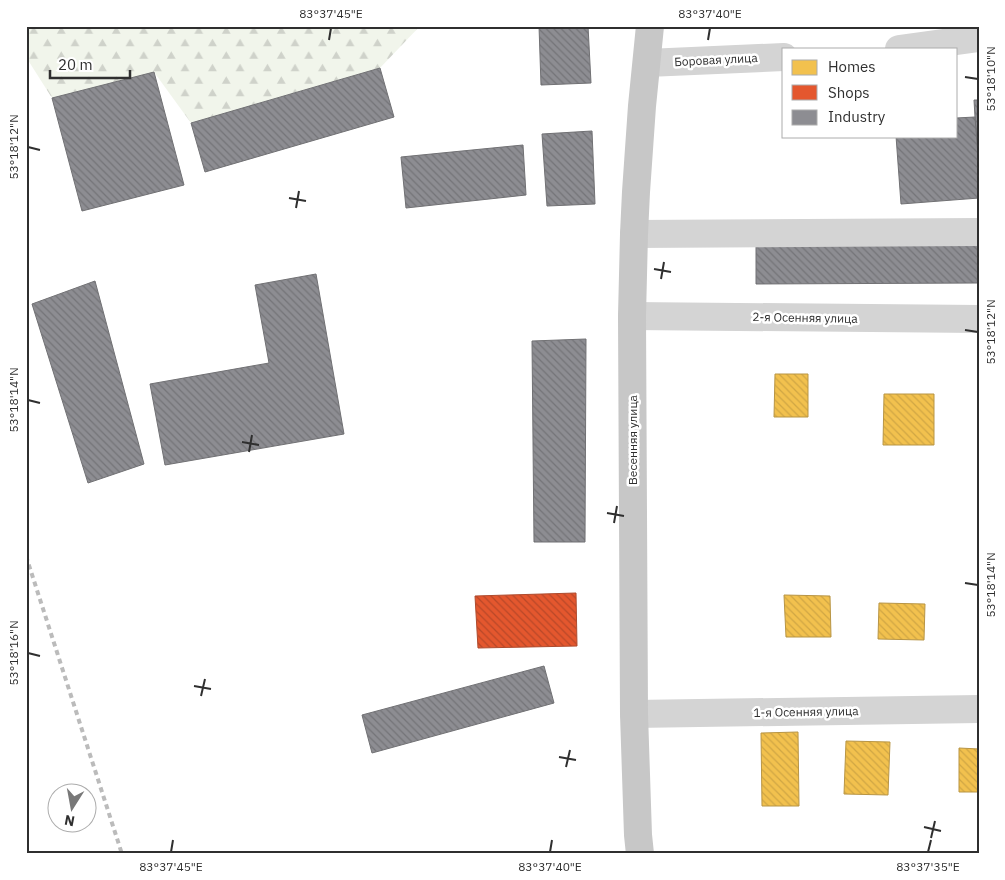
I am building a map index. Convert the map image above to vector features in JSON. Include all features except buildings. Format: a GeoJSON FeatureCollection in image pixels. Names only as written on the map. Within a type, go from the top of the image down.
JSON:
{"type":"FeatureCollection","features":[{"type":"Feature","properties":{"kind":"main road","name":"Весенняя улица"},"geometry":{"type":"LineString","coordinates":[[640,854],[634,714],[632,316],[639,138],[650,26]]}},
{"type":"Feature","properties":{"kind":"street"},"geometry":{"type":"LineString","coordinates":[[905,48],[979,38]]}},
{"type":"Feature","properties":{"kind":"street","name":"Боровая улица"},"geometry":{"type":"LineString","coordinates":[[647,63],[782,57]]}},
{"type":"Feature","properties":{"kind":"street"},"geometry":{"type":"LineString","coordinates":[[634,234],[979,232]]}},
{"type":"Feature","properties":{"kind":"street","name":"2-я Осенняя улица"},"geometry":{"type":"LineString","coordinates":[[632,316],[979,319]]}},
{"type":"Feature","properties":{"kind":"street","name":"1-я Осенняя улица"},"geometry":{"type":"LineString","coordinates":[[634,714],[979,709]]}},
{"type":"Feature","properties":{"kind":"green space"},"geometry":{"type":"Polygon","coordinates":[[[26,26],[420,26],[380,68],[191,123],[154,72],[52,98],[26,57],[26,26]]]}},
{"type":"Feature","properties":{"kind":"railway"},"geometry":{"type":"LineString","coordinates":[[26,556],[122,854]]}}]}
